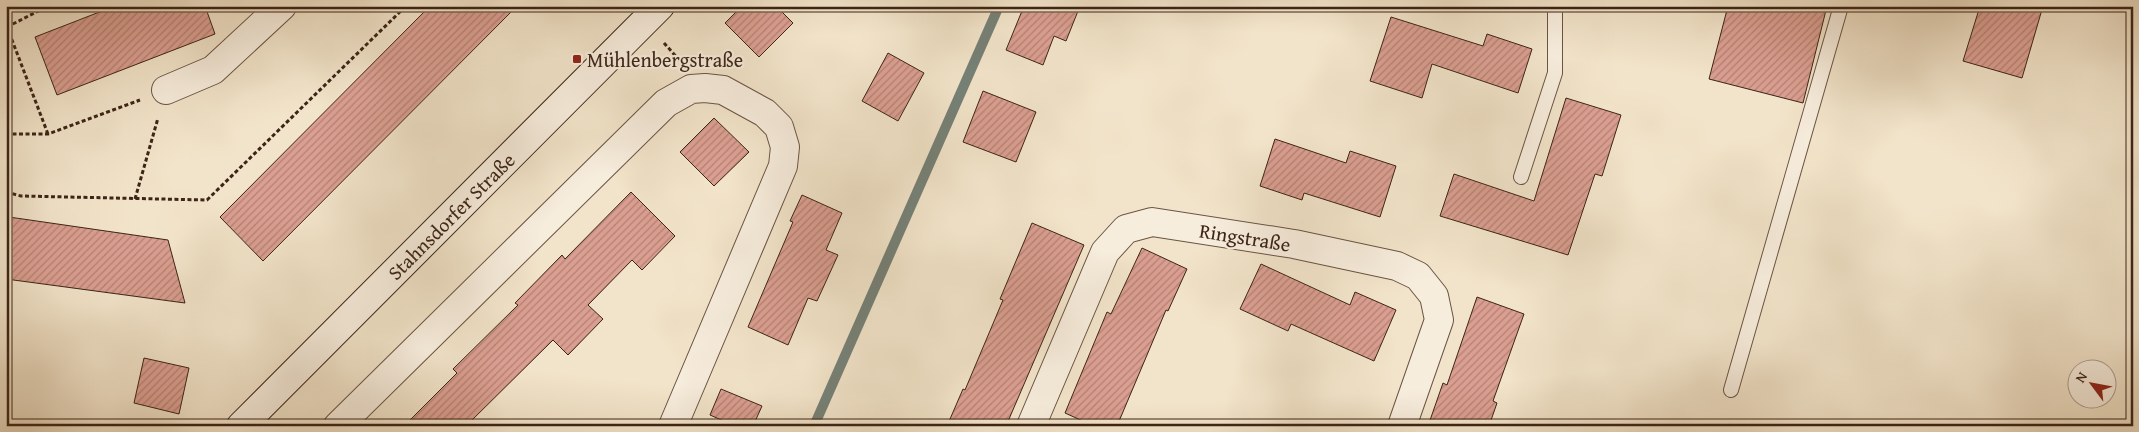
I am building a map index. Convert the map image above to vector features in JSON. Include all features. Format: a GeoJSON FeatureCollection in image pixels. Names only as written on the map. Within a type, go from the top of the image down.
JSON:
{"type":"FeatureCollection","features":[{"type":"Feature","properties":{"kind":"street"},"geometry":{"type":"LineString","coordinates":[[166,90],[212,70],[282,6]]}},
{"type":"Feature","properties":{"kind":"street","name":"Stahnsdorfer Straße"},"geometry":{"type":"LineString","coordinates":[[241,426],[653,14]]}},
{"type":"Feature","properties":{"kind":"street"},"geometry":{"type":"LineString","coordinates":[[338,426],[666,103],[691,89],[723,90],[765,113],[779,128],[785,147],[783,166],[674,426]]}},
{"type":"Feature","properties":{"kind":"street","name":"Ringstraße"},"geometry":{"type":"LineString","coordinates":[[1031,426],[1105,252],[1126,229],[1152,222],[1294,244],[1398,266],[1418,276],[1434,296],[1439,320],[1402,426]]}},
{"type":"Feature","properties":{"kind":"lane"},"geometry":{"type":"LineString","coordinates":[[1521,177],[1555,73],[1555,6]]}},
{"type":"Feature","properties":{"kind":"lane"},"geometry":{"type":"LineString","coordinates":[[1731,390],[1841,6]]}},
{"type":"Feature","properties":{"kind":"path"},"geometry":{"type":"LineString","coordinates":[[48,6],[7,27],[48,134]]}},
{"type":"Feature","properties":{"kind":"path"},"geometry":{"type":"LineString","coordinates":[[6,192],[22,196],[207,200],[406,6]]}},
{"type":"Feature","properties":{"kind":"path"},"geometry":{"type":"LineString","coordinates":[[653,14],[705,88]]}},
{"type":"Feature","properties":{"kind":"path"},"geometry":{"type":"LineString","coordinates":[[6,134],[48,134],[166,90]]}},
{"type":"Feature","properties":{"kind":"path"},"geometry":{"type":"LineString","coordinates":[[134,199],[166,90]]}},
{"type":"Feature","properties":{"kind":"building"},"geometry":{"type":"Polygon","coordinates":[[[115,6],[205,6],[215,34],[57,95],[35,37],[115,6]]]}},
{"type":"Feature","properties":{"kind":"building"},"geometry":{"type":"Polygon","coordinates":[[[430,6],[517,6],[263,261],[220,217],[430,6]]]}},
{"type":"Feature","properties":{"kind":"building"},"geometry":{"type":"Polygon","coordinates":[[[742,6],[776,6],[793,23],[759,57],[725,23],[742,6]]]}},
{"type":"Feature","properties":{"kind":"building"},"geometry":{"type":"Polygon","coordinates":[[[1024,6],[1080,6],[1066,41],[1054,36],[1043,65],[1006,50],[1024,6]]]}},
{"type":"Feature","properties":{"kind":"building"},"geometry":{"type":"Polygon","coordinates":[[[1728,6],[1827,6],[1803,103],[1709,79],[1728,6]]]}},
{"type":"Feature","properties":{"kind":"building"},"geometry":{"type":"Polygon","coordinates":[[[1980,6],[2043,6],[2022,78],[1963,61],[1980,6]]]}},
{"type":"Feature","properties":{"kind":"building"},"geometry":{"type":"Polygon","coordinates":[[[1391,17],[1483,46],[1487,34],[1532,49],[1518,93],[1432,64],[1422,98],[1370,81],[1391,17]]]}},
{"type":"Feature","properties":{"kind":"building"},"geometry":{"type":"Polygon","coordinates":[[[888,53],[924,73],[898,121],[862,101],[888,53]]]}},
{"type":"Feature","properties":{"kind":"building"},"geometry":{"type":"Polygon","coordinates":[[[983,91],[1036,112],[1016,162],[963,142],[983,91]]]}},
{"type":"Feature","properties":{"kind":"building"},"geometry":{"type":"Polygon","coordinates":[[[1566,98],[1621,115],[1602,176],[1595,174],[1568,255],[1440,216],[1454,174],[1534,201],[1566,98]]]}},
{"type":"Feature","properties":{"kind":"building"},"geometry":{"type":"Polygon","coordinates":[[[714,118],[749,152],[714,186],[680,152],[714,118]]]}},
{"type":"Feature","properties":{"kind":"building"},"geometry":{"type":"Polygon","coordinates":[[[1275,139],[1346,163],[1350,151],[1396,166],[1380,217],[1304,193],[1302,200],[1260,186],[1275,139]]]}},
{"type":"Feature","properties":{"kind":"building"},"geometry":{"type":"Polygon","coordinates":[[[631,192],[675,236],[642,270],[632,260],[588,305],[603,319],[568,355],[553,340],[466,426],[404,426],[457,373],[453,369],[518,305],[515,303],[562,255],[565,259],[631,192]]]}},
{"type":"Feature","properties":{"kind":"building"},"geometry":{"type":"Polygon","coordinates":[[[802,195],[842,213],[826,250],[838,255],[817,301],[808,298],[788,345],[748,327],[793,222],[790,221],[802,195]]]}},
{"type":"Feature","properties":{"kind":"building"},"geometry":{"type":"Polygon","coordinates":[[[9,217],[168,240],[185,303],[6,279],[6,234],[9,217]]]}},
{"type":"Feature","properties":{"kind":"building"},"geometry":{"type":"Polygon","coordinates":[[[1032,223],[1084,245],[1006,426],[947,426],[963,389],[965,390],[1003,300],[1000,299],[1032,223]]]}},
{"type":"Feature","properties":{"kind":"building"},"geometry":{"type":"Polygon","coordinates":[[[1142,248],[1187,269],[1168,311],[1166,310],[1117,426],[1094,426],[1065,413],[1107,312],[1111,314],[1142,248]]]}},
{"type":"Feature","properties":{"kind":"building"},"geometry":{"type":"Polygon","coordinates":[[[1261,264],[1350,305],[1355,292],[1396,310],[1374,361],[1291,324],[1288,331],[1240,309],[1261,264]]]}},
{"type":"Feature","properties":{"kind":"building"},"geometry":{"type":"Polygon","coordinates":[[[1477,297],[1524,314],[1493,401],[1497,403],[1489,426],[1428,426],[1443,383],[1447,385],[1477,297]]]}},
{"type":"Feature","properties":{"kind":"building"},"geometry":{"type":"Polygon","coordinates":[[[144,358],[189,368],[179,414],[134,403],[144,358]]]}},
{"type":"Feature","properties":{"kind":"building"},"geometry":{"type":"Polygon","coordinates":[[[721,389],[762,406],[753,426],[735,426],[710,415],[721,389]]]}},
{"type":"Feature","properties":{"kind":"waterway"},"geometry":{"type":"LineString","coordinates":[[814,426],[999,6]]}},
{"type":"Feature","properties":{"kind":"place","name":"Mühlenbergstraße"},"geometry":{"type":"Point","coordinates":[577,59]}}]}
